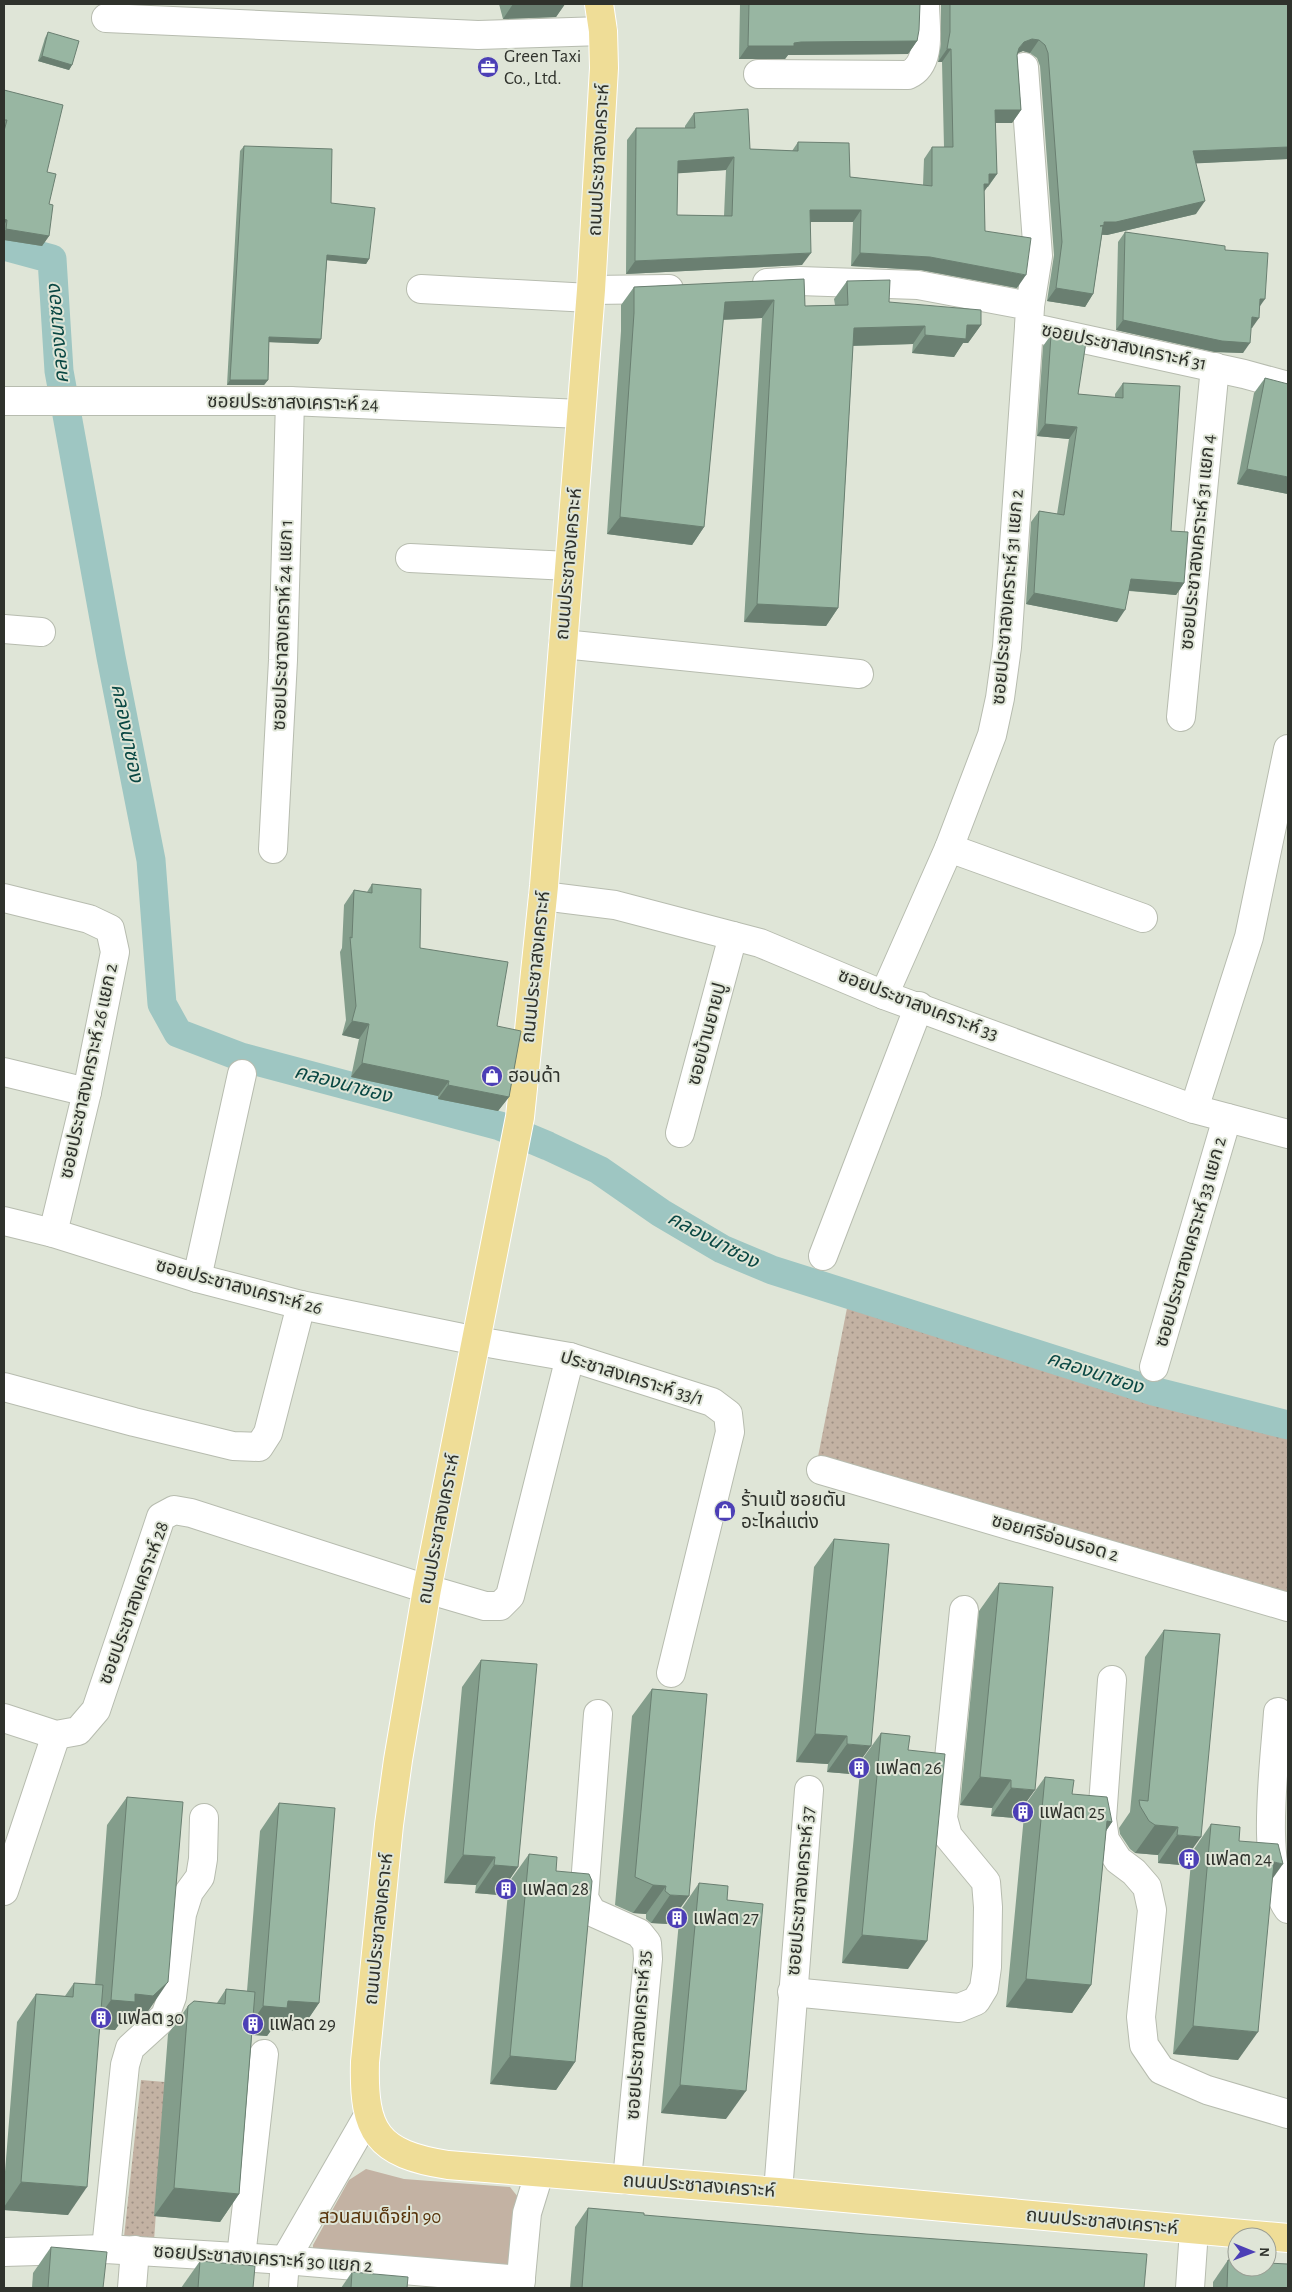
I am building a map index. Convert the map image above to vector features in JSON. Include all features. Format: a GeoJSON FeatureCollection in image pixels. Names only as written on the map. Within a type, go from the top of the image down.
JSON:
{"type":"FeatureCollection","features":[{"type":"Feature","properties":{"kind":"main road","name":"ถนนประชาสงเคราะห์"},"geometry":{"type":"LineString","coordinates":[[599,4],[603,31],[604,68],[591,294],[543,896],[520,1117],[427,1589],[398,1760],[389,1825],[365,2062],[364,2090],[368,2116],[378,2136],[394,2150],[420,2161],[539,2174],[778,2192],[1288,2238]]}},
{"type":"Feature","properties":{"kind":"street"},"geometry":{"type":"LineString","coordinates":[[758,74],[908,75],[916,71],[924,57],[925,4]]}},
{"type":"Feature","properties":{"kind":"street"},"geometry":{"type":"LineString","coordinates":[[106,18],[478,36],[603,31]]}},
{"type":"Feature","properties":{"kind":"street","name":"ซอยประชาสงเคราะห์ 31 แยก 2"},"geometry":{"type":"LineString","coordinates":[[884,995],[949,848],[992,735],[1000,698],[1007,647],[1030,316],[1038,256],[1024,67]]}},
{"type":"Feature","properties":{"kind":"street","name":"ซอยประชาสงเคราะห์ 31"},"geometry":{"type":"LineString","coordinates":[[741,285],[799,281],[918,285],[1288,386]]}},
{"type":"Feature","properties":{"kind":"street"},"geometry":{"type":"LineString","coordinates":[[421,289],[591,294],[694,288]]}},
{"type":"Feature","properties":{"kind":"street","name":"ซอยประชาสงเคราะห์ 31 แยก 4"},"geometry":{"type":"LineString","coordinates":[[1181,717],[1215,367]]}},
{"type":"Feature","properties":{"kind":"street","name":"ซอยประชาสงเคราะห์ 24"},"geometry":{"type":"LineString","coordinates":[[17,402],[85,400],[290,402],[582,414]]}},
{"type":"Feature","properties":{"kind":"street","name":"ซอยประชาสงเคราห์ 24 แยก 1"},"geometry":{"type":"LineString","coordinates":[[273,848],[283,660],[290,402]]}},
{"type":"Feature","properties":{"kind":"street"},"geometry":{"type":"LineString","coordinates":[[410,558],[569,566]]}},
{"type":"Feature","properties":{"kind":"street"},"geometry":{"type":"LineString","coordinates":[[4,629],[41,632]]}},
{"type":"Feature","properties":{"kind":"street"},"geometry":{"type":"LineString","coordinates":[[563,644],[859,674]]}},
{"type":"Feature","properties":{"kind":"street"},"geometry":{"type":"LineString","coordinates":[[1194,1109],[1250,937],[1288,749]]}},
{"type":"Feature","properties":{"kind":"street"},"geometry":{"type":"LineString","coordinates":[[949,848],[1143,918]]}},
{"type":"Feature","properties":{"kind":"street","name":"ซอยประชาสงเคราะห์ 33"},"geometry":{"type":"LineString","coordinates":[[543,896],[615,905],[760,943],[884,995],[919,1006],[1194,1109],[1288,1134]]}},
{"type":"Feature","properties":{"kind":"street","name":"ซอยประชาสงเคราะห์ 26 แยก 2"},"geometry":{"type":"LineString","coordinates":[[4,898],[89,919],[110,929],[115,952],[87,1092],[53,1233]]}},
{"type":"Feature","properties":{"kind":"street","name":"ซอยบ้านยายปู"},"geometry":{"type":"LineString","coordinates":[[680,1133],[733,936]]}},
{"type":"Feature","properties":{"kind":"street"},"geometry":{"type":"LineString","coordinates":[[823,1256],[919,1006]]}},
{"type":"Feature","properties":{"kind":"street"},"geometry":{"type":"LineString","coordinates":[[4,1072],[87,1092]]}},
{"type":"Feature","properties":{"kind":"street"},"geometry":{"type":"LineString","coordinates":[[197,1278],[242,1074]]}},
{"type":"Feature","properties":{"kind":"street","name":"ซอยประชาสงเคราะห์ 33 แยก 2"},"geometry":{"type":"LineString","coordinates":[[1154,1367],[1227,1118]]}},
{"type":"Feature","properties":{"kind":"street","name":"ซอยประชาสงเคราะห์ 26"},"geometry":{"type":"LineString","coordinates":[[4,1221],[53,1233],[197,1278],[300,1305],[477,1341]]}},
{"type":"Feature","properties":{"kind":"street"},"geometry":{"type":"LineString","coordinates":[[4,1387],[233,1446],[259,1447],[268,1434],[300,1305]]}},
{"type":"Feature","properties":{"kind":"street","name":"ประชาสงเคราะห์ 33/1"},"geometry":{"type":"LineString","coordinates":[[477,1341],[570,1357],[712,1402],[728,1414],[730,1432],[672,1673]]}},
{"type":"Feature","properties":{"kind":"street","name":"ซอยประชาสงเคราะห์ 28"},"geometry":{"type":"LineString","coordinates":[[56,1735],[78,1731],[96,1710],[161,1517],[174,1510],[191,1513],[427,1589],[485,1606],[500,1606],[510,1596],[570,1357]]}},
{"type":"Feature","properties":{"kind":"street","name":"ซอยศรีอ่อนรอด 2"},"geometry":{"type":"LineString","coordinates":[[821,1470],[1288,1607]]}},
{"type":"Feature","properties":{"kind":"street","name":"ซอยประชาสงเคราะห์ 37"},"geometry":{"type":"LineString","coordinates":[[792,1992],[959,2008],[976,2001],[984,1988],[987,1967],[988,1907],[986,1882],[948,1836],[943,1818],[964,1610]]}},
{"type":"Feature","properties":{"kind":"street"},"geometry":{"type":"LineString","coordinates":[[1112,1680],[1102,1820],[1106,1840],[1118,1860],[1134,1872],[1147,1887],[1152,1910],[1141,2016],[1144,2045],[1161,2070],[1207,2090],[1288,2114]]}},
{"type":"Feature","properties":{"kind":"street"},"geometry":{"type":"LineString","coordinates":[[1278,1712],[1271,1839],[1273,1874],[1288,1909]]}},
{"type":"Feature","properties":{"kind":"street","name":"ซอยประชาสงเคราะห์ 35"},"geometry":{"type":"LineString","coordinates":[[598,1714],[584,1898],[592,1912],[639,1933],[647,1943],[648,1959],[627,2180]]}},
{"type":"Feature","properties":{"kind":"street"},"geometry":{"type":"LineString","coordinates":[[4,1718],[56,1735],[4,1891]]}},
{"type":"Feature","properties":{"kind":"street","name":"ซอยประชาสงเคราะห์ 37"},"geometry":{"type":"LineString","coordinates":[[778,2192],[809,1790]]}},
{"type":"Feature","properties":{"kind":"street"},"geometry":{"type":"LineString","coordinates":[[106,2249],[125,2065],[130,2048],[165,2016],[172,1996],[182,1914],[189,1892],[200,1876],[203,1859],[204,1818]]}},
{"type":"Feature","properties":{"kind":"street"},"geometry":{"type":"LineString","coordinates":[[241,2257],[264,2054]]}},
{"type":"Feature","properties":{"kind":"street"},"geometry":{"type":"LineString","coordinates":[[283,2288],[285,2260],[368,2116]]}},
{"type":"Feature","properties":{"kind":"street"},"geometry":{"type":"LineString","coordinates":[[521,2284],[527,2213],[539,2174]]}},
{"type":"Feature","properties":{"kind":"street"},"geometry":{"type":"LineString","coordinates":[[1190,2288],[1194,2230]]}},
{"type":"Feature","properties":{"kind":"street"},"geometry":{"type":"LineString","coordinates":[[132,2288],[135,2250]]}},
{"type":"Feature","properties":{"kind":"street","name":"ซอยประชาสงเคราะห์ 30 แยก 2"},"geometry":{"type":"LineString","coordinates":[[4,2252],[135,2250],[285,2260],[435,2280],[521,2284]]}},
{"type":"Feature","properties":{"kind":"green space"},"geometry":{"type":"Polygon","coordinates":[[[847,1308],[1288,1433],[1288,1599],[817,1462],[847,1308]]]}},
{"type":"Feature","properties":{"kind":"green space"},"geometry":{"type":"Polygon","coordinates":[[[141,2080],[165,2082],[154,2241],[124,2237],[141,2080]]]}},
{"type":"Feature","properties":{"kind":"green space","name":"สวนสมเด็จย่า 90"},"geometry":{"type":"Polygon","coordinates":[[[366,2169],[404,2179],[510,2187],[518,2197],[511,2269],[313,2254],[313,2245],[349,2180],[366,2169]]]}},
{"type":"Feature","properties":{"kind":"building"},"geometry":{"type":"Polygon","coordinates":[[[749,4],[920,4],[917,41],[801,42],[794,43],[794,46],[748,46],[749,4]]]}},
{"type":"Feature","properties":{"kind":"building"},"geometry":{"type":"Polygon","coordinates":[[[950,4],[1288,4],[1288,147],[1193,151],[1205,201],[1116,222],[1104,222],[1104,225],[1100,226],[1103,226],[1093,294],[1056,288],[1062,242],[1048,53],[1045,45],[1039,40],[1032,39],[1024,42],[1019,48],[1017,55],[1021,110],[995,110],[997,174],[989,174],[989,184],[984,184],[985,231],[1031,238],[1026,275],[930,257],[860,253],[861,210],[810,210],[811,253],[635,261],[636,128],[695,128],[694,113],[748,109],[750,149],[798,151],[798,142],[849,143],[850,177],[932,186],[932,147],[953,147],[951,49],[947,49],[950,32],[950,4]],[[734,157],[678,161],[677,215],[732,216],[734,157]]]}},
{"type":"Feature","properties":{"kind":"building"},"geometry":{"type":"Polygon","coordinates":[[[48,32],[79,41],[72,65],[42,56],[48,32]]]}},
{"type":"Feature","properties":{"kind":"building"},"geometry":{"type":"Polygon","coordinates":[[[4,90],[63,105],[47,172],[56,174],[49,204],[53,205],[49,236],[6,229],[7,220],[4,219],[4,131],[7,120],[4,120],[4,90]]]}},
{"type":"Feature","properties":{"kind":"building"},"geometry":{"type":"Polygon","coordinates":[[[244,146],[332,149],[331,203],[375,208],[369,259],[327,255],[321,339],[269,337],[268,380],[230,380],[244,146]]]}},
{"type":"Feature","properties":{"kind":"building"},"geometry":{"type":"Polygon","coordinates":[[[1125,232],[1225,246],[1225,250],[1268,253],[1265,299],[1260,299],[1259,318],[1252,317],[1250,343],[1222,341],[1123,320],[1125,232]]]}},
{"type":"Feature","properties":{"kind":"building"},"geometry":{"type":"Polygon","coordinates":[[[804,279],[805,306],[848,305],[847,281],[890,280],[889,302],[981,310],[981,325],[967,325],[966,339],[925,335],[925,326],[854,328],[838,608],[757,604],[774,300],[725,302],[704,527],[620,517],[634,313],[634,287],[804,279]]]}},
{"type":"Feature","properties":{"kind":"building"},"geometry":{"type":"Polygon","coordinates":[[[1051,335],[1086,342],[1078,394],[1123,398],[1123,383],[1180,386],[1171,531],[1188,532],[1184,583],[1131,579],[1125,610],[1034,593],[1039,511],[1064,515],[1077,427],[1045,424],[1051,335]]]}},
{"type":"Feature","properties":{"kind":"building"},"geometry":{"type":"Polygon","coordinates":[[[1265,378],[1288,384],[1288,477],[1247,469],[1265,378]]]}},
{"type":"Feature","properties":{"kind":"building"},"geometry":{"type":"Polygon","coordinates":[[[372,884],[421,889],[420,948],[508,962],[497,1026],[521,1031],[509,1097],[448,1085],[449,1081],[362,1063],[369,1024],[352,1021],[356,1006],[350,937],[352,938],[354,890],[372,893],[372,884]]]}},
{"type":"Feature","properties":{"kind":"building"},"geometry":{"type":"Polygon","coordinates":[[[834,1539],[889,1544],[871,1746],[847,1744],[847,1736],[815,1734],[834,1539]]]}},
{"type":"Feature","properties":{"kind":"building"},"geometry":{"type":"Polygon","coordinates":[[[999,1583],[1053,1587],[1035,1790],[1011,1788],[1011,1780],[980,1777],[999,1583]]]}},
{"type":"Feature","properties":{"kind":"building"},"geometry":{"type":"Polygon","coordinates":[[[1164,1630],[1220,1634],[1201,1837],[1177,1835],[1178,1827],[1155,1825],[1149,1821],[1140,1806],[1139,1800],[1148,1801],[1164,1630]]]}},
{"type":"Feature","properties":{"kind":"building"},"geometry":{"type":"Polygon","coordinates":[[[481,1660],[537,1664],[518,1867],[494,1865],[495,1857],[463,1855],[481,1660]]]}},
{"type":"Feature","properties":{"kind":"building"},"geometry":{"type":"Polygon","coordinates":[[[652,1689],[707,1694],[689,1896],[670,1895],[665,1891],[666,1886],[653,1885],[635,1877],[652,1689]]]}},
{"type":"Feature","properties":{"kind":"building"},"geometry":{"type":"Polygon","coordinates":[[[881,1733],[910,1736],[908,1750],[945,1754],[927,1941],[862,1935],[881,1733]]]}},
{"type":"Feature","properties":{"kind":"building"},"geometry":{"type":"Polygon","coordinates":[[[1045,1777],[1074,1780],[1072,1794],[1107,1797],[1112,1822],[1107,1821],[1091,1985],[1026,1979],[1045,1777]]]}},
{"type":"Feature","properties":{"kind":"building"},"geometry":{"type":"Polygon","coordinates":[[[127,1797],[183,1802],[168,1982],[153,1996],[135,1994],[135,2002],[111,2000],[127,1797]]]}},
{"type":"Feature","properties":{"kind":"building"},"geometry":{"type":"Polygon","coordinates":[[[279,1803],[335,1808],[319,2003],[288,2001],[287,2008],[263,2006],[279,1803]]]}},
{"type":"Feature","properties":{"kind":"building"},"geometry":{"type":"Polygon","coordinates":[[[1211,1824],[1240,1827],[1239,1841],[1278,1844],[1283,1864],[1274,1862],[1258,2032],[1193,2026],[1211,1824]]]}},
{"type":"Feature","properties":{"kind":"building"},"geometry":{"type":"Polygon","coordinates":[[[529,1854],[557,1857],[556,1871],[589,1874],[592,1881],[575,2062],[510,2056],[529,1854]]]}},
{"type":"Feature","properties":{"kind":"building"},"geometry":{"type":"Polygon","coordinates":[[[699,1883],[728,1886],[727,1900],[763,1904],[746,2091],[680,2085],[699,1883]]]}},
{"type":"Feature","properties":{"kind":"building"},"geometry":{"type":"Polygon","coordinates":[[[74,1983],[103,1985],[87,2187],[21,2182],[36,1994],[73,1997],[74,1983]]]}},
{"type":"Feature","properties":{"kind":"building"},"geometry":{"type":"Polygon","coordinates":[[[226,1989],[255,1992],[239,2194],[174,2188],[188,2006],[194,2001],[225,2004],[226,1989]]]}},
{"type":"Feature","properties":{"kind":"building"},"geometry":{"type":"Polygon","coordinates":[[[588,2208],[644,2213],[644,2215],[866,2234],[1147,2254],[1144,2288],[582,2288],[588,2208]]]}},
{"type":"Feature","properties":{"kind":"building"},"geometry":{"type":"Polygon","coordinates":[[[51,2247],[107,2252],[103,2288],[48,2288],[51,2247]]]}},
{"type":"Feature","properties":{"kind":"building"},"geometry":{"type":"Polygon","coordinates":[[[200,2261],[255,2266],[253,2288],[198,2288],[200,2261]]]}},
{"type":"Feature","properties":{"kind":"building"},"geometry":{"type":"Polygon","coordinates":[[[1277,2263],[1288,2264],[1288,2288],[1227,2288],[1227,2277],[1277,2277],[1277,2263]]]}},
{"type":"Feature","properties":{"kind":"building"},"geometry":{"type":"Polygon","coordinates":[[[352,2272],[408,2277],[407,2288],[351,2288],[352,2272]]]}},
{"type":"Feature","properties":{"kind":"waterway","name":"คลองนาซอง"},"geometry":{"type":"LineString","coordinates":[[4,246],[52,259],[59,371],[111,657],[151,860],[162,1004],[178,1033],[241,1057],[500,1126],[599,1170],[661,1213],[722,1249],[772,1270],[1153,1391],[1288,1425]]}},
{"type":"Feature","properties":{"kind":"place","name":"Green Taxi Co., Ltd."},"geometry":{"type":"Point","coordinates":[488,67]}},
{"type":"Feature","properties":{"kind":"place","name":"ฮอนด้า"},"geometry":{"type":"Point","coordinates":[492,1076]}},
{"type":"Feature","properties":{"kind":"place","name":"ร้านเป้ ซอยตัน อะไหล่แต่ง"},"geometry":{"type":"Point","coordinates":[725,1511]}},
{"type":"Feature","properties":{"kind":"place","name":"แฟลต 26"},"geometry":{"type":"Point","coordinates":[859,1768]}},
{"type":"Feature","properties":{"kind":"place","name":"แฟลต 25"},"geometry":{"type":"Point","coordinates":[1023,1812]}},
{"type":"Feature","properties":{"kind":"place","name":"แฟลต 24"},"geometry":{"type":"Point","coordinates":[1189,1859]}},
{"type":"Feature","properties":{"kind":"place","name":"แฟลต 28"},"geometry":{"type":"Point","coordinates":[506,1889]}},
{"type":"Feature","properties":{"kind":"place","name":"แฟลต 27"},"geometry":{"type":"Point","coordinates":[677,1918]}},
{"type":"Feature","properties":{"kind":"place","name":"แฟลต 30"},"geometry":{"type":"Point","coordinates":[101,2018]}},
{"type":"Feature","properties":{"kind":"place","name":"แฟลต 29"},"geometry":{"type":"Point","coordinates":[253,2024]}}]}
